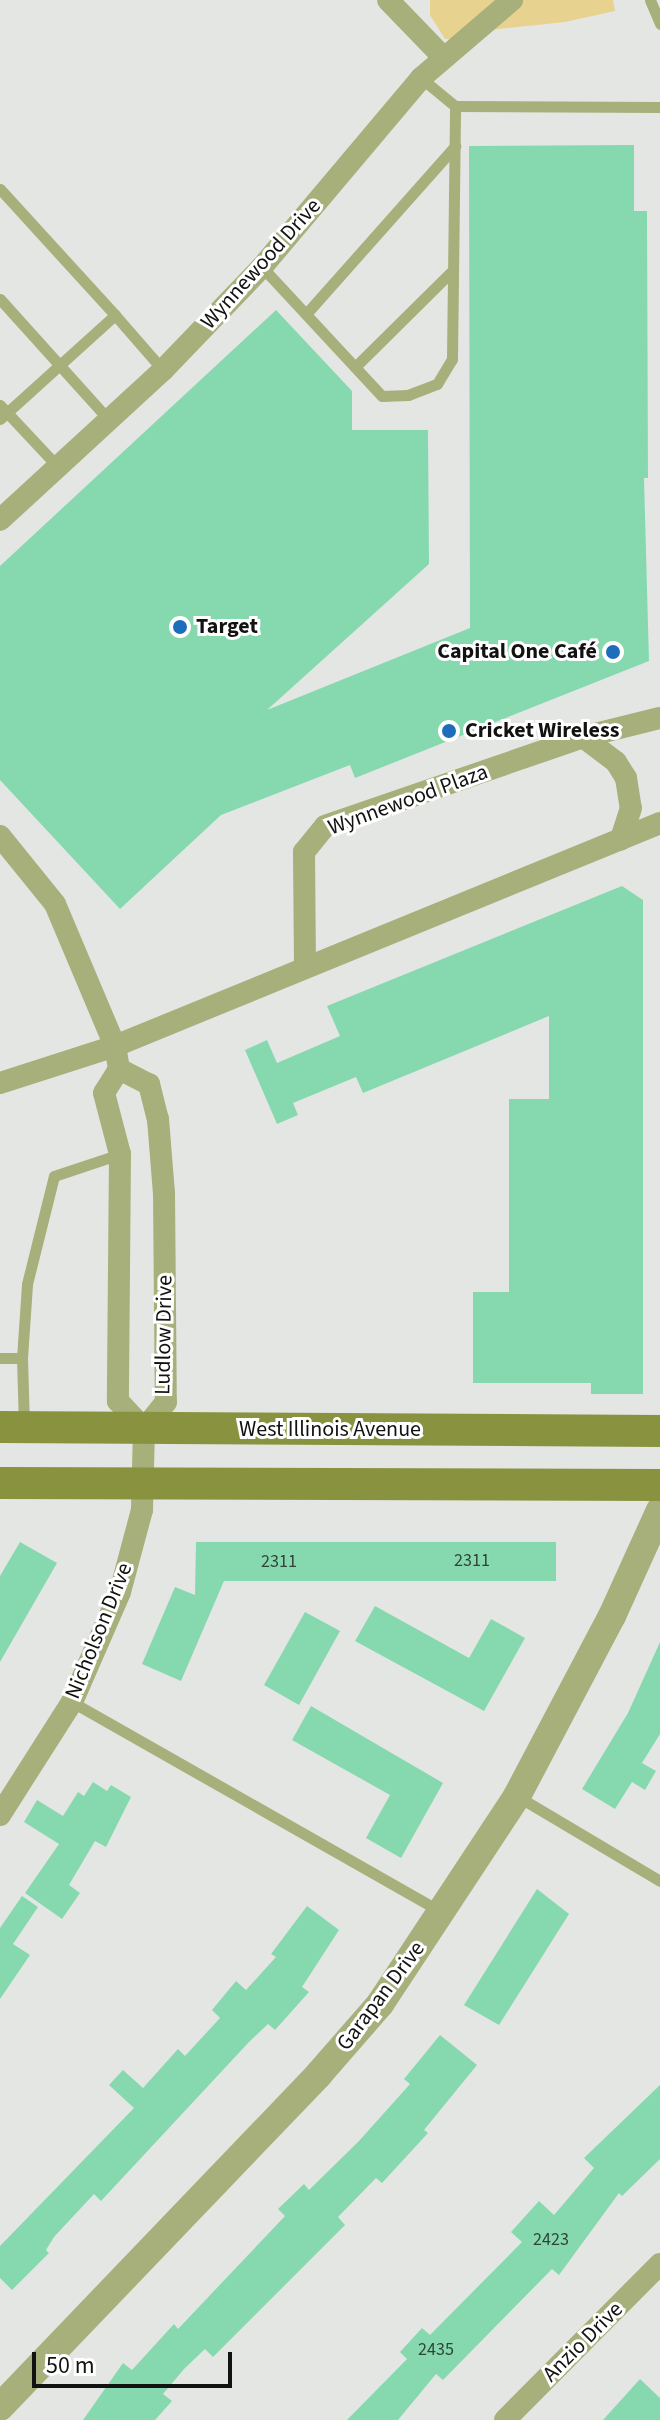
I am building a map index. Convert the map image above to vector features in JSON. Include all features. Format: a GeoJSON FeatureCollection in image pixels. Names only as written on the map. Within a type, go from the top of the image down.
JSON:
{"type":"FeatureCollection","features":[{"type":"Feature","properties":{"kind":"main road","name":"West Illinois Avenue"},"geometry":{"type":"LineString","coordinates":[[12,1427],[660,1431]]}},
{"type":"Feature","properties":{"kind":"main road"},"geometry":{"type":"LineString","coordinates":[[0,1483],[660,1485]]}},
{"type":"Feature","properties":{"kind":"street"},"geometry":{"type":"LineString","coordinates":[[388,0],[442,56]]}},
{"type":"Feature","properties":{"kind":"street","name":"Wynnewood Drive"},"geometry":{"type":"LineString","coordinates":[[0,520],[163,370],[262,267],[421,78],[442,56],[512,0]]}},
{"type":"Feature","properties":{"kind":"street","name":"Wynnewood Plaza"},"geometry":{"type":"LineString","coordinates":[[305,967],[304,852],[325,826],[583,737],[660,718]]}},
{"type":"Feature","properties":{"kind":"street"},"geometry":{"type":"LineString","coordinates":[[583,737],[616,762],[626,778],[631,808],[621,839]]}},
{"type":"Feature","properties":{"kind":"street"},"geometry":{"type":"LineString","coordinates":[[0,1083],[115,1046],[660,823]]}},
{"type":"Feature","properties":{"kind":"street","name":"Ludlow Drive"},"geometry":{"type":"LineString","coordinates":[[0,836],[55,904],[115,1046],[119,1069],[104,1093],[120,1154],[118,1401],[144,1429],[166,1402],[164,1193],[158,1119],[149,1084],[119,1069]]}},
{"type":"Feature","properties":{"kind":"street","name":"Nicholson Drive"},"geometry":{"type":"LineString","coordinates":[[0,1815],[72,1702],[120,1592],[144,1483],[144,1429]]}},
{"type":"Feature","properties":{"kind":"street","name":"Garapan Drive"},"geometry":{"type":"LineString","coordinates":[[0,2407],[319,2074],[380,2004],[517,1796],[612,1616],[660,1510]]}},
{"type":"Feature","properties":{"kind":"street","name":"Anzio Drive"},"geometry":{"type":"LineString","coordinates":[[505,2420],[660,2264]]}},
{"type":"Feature","properties":{"kind":"lane"},"geometry":{"type":"LineString","coordinates":[[650,0],[660,24]]}},
{"type":"Feature","properties":{"kind":"lane"},"geometry":{"type":"LineString","coordinates":[[421,78],[455,106],[660,107]]}},
{"type":"Feature","properties":{"kind":"lane"},"geometry":{"type":"LineString","coordinates":[[262,267],[382,396],[408,395],[437,384],[452,359],[455,106]]}},
{"type":"Feature","properties":{"kind":"lane"},"geometry":{"type":"LineString","coordinates":[[306,314],[455,146]]}},
{"type":"Feature","properties":{"kind":"lane"},"geometry":{"type":"LineString","coordinates":[[0,189],[163,370]]}},
{"type":"Feature","properties":{"kind":"lane"},"geometry":{"type":"LineString","coordinates":[[355,367],[453,270]]}},
{"type":"Feature","properties":{"kind":"lane"},"geometry":{"type":"LineString","coordinates":[[0,299],[109,420]]}},
{"type":"Feature","properties":{"kind":"lane"},"geometry":{"type":"LineString","coordinates":[[58,467],[2,412],[115,315]]}},
{"type":"Feature","properties":{"kind":"lane"},"geometry":{"type":"LineString","coordinates":[[12,1427],[22,1358],[27,1284],[54,1176],[120,1154]]}},
{"type":"Feature","properties":{"kind":"lane"},"geometry":{"type":"LineString","coordinates":[[0,1358],[22,1358]]}},
{"type":"Feature","properties":{"kind":"lane"},"geometry":{"type":"LineString","coordinates":[[72,1702],[443,1912]]}},
{"type":"Feature","properties":{"kind":"lane"},"geometry":{"type":"LineString","coordinates":[[517,1796],[660,1881]]}},
{"type":"Feature","properties":{"kind":"shaded area"},"geometry":{"type":"Polygon","coordinates":[[[430,0],[613,0],[615,11],[565,22],[489,30],[467,40],[445,39],[430,15],[430,0]]]}},
{"type":"Feature","properties":{"kind":"building"},"geometry":{"type":"Polygon","coordinates":[[[634,145],[634,211],[647,211],[648,478],[644,478],[649,661],[355,778],[350,765],[221,815],[120,909],[0,780],[0,566],[276,310],[352,391],[352,430],[428,430],[429,564],[267,710],[470,628],[469,146],[634,145]]]}},
{"type":"Feature","properties":{"kind":"building"},"geometry":{"type":"Polygon","coordinates":[[[622,886],[643,900],[643,1394],[591,1394],[591,1383],[473,1383],[473,1292],[509,1292],[509,1099],[549,1099],[549,1016],[363,1093],[356,1077],[293,1103],[298,1115],[277,1124],[245,1050],[267,1040],[277,1063],[340,1036],[327,1006],[622,886]]]}},
{"type":"Feature","properties":{"kind":"building"},"geometry":{"type":"Polygon","coordinates":[[[20,1542],[57,1563],[0,1662],[0,1576],[20,1542]]]}},
{"type":"Feature","properties":{"kind":"building"},"geometry":{"type":"Polygon","coordinates":[[[196,1542],[556,1542],[556,1581],[224,1581],[181,1681],[142,1664],[175,1587],[195,1595],[196,1542]]]}},
{"type":"Feature","properties":{"kind":"building"},"geometry":{"type":"Polygon","coordinates":[[[375,1606],[469,1658],[491,1619],[525,1638],[484,1711],[355,1641],[375,1606]]]}},
{"type":"Feature","properties":{"kind":"building"},"geometry":{"type":"Polygon","coordinates":[[[305,1612],[340,1631],[299,1705],[264,1685],[305,1612]]]}},
{"type":"Feature","properties":{"kind":"building"},"geometry":{"type":"Polygon","coordinates":[[[660,1642],[660,1734],[642,1763],[656,1771],[645,1790],[632,1782],[615,1809],[582,1789],[628,1713],[660,1642]]]}},
{"type":"Feature","properties":{"kind":"building"},"geometry":{"type":"Polygon","coordinates":[[[311,1706],[443,1783],[401,1858],[366,1838],[390,1795],[292,1740],[311,1706]]]}},
{"type":"Feature","properties":{"kind":"building"},"geometry":{"type":"Polygon","coordinates":[[[93,1782],[107,1791],[111,1785],[131,1797],[106,1847],[95,1841],[69,1885],[80,1893],[62,1919],[25,1893],[59,1844],[24,1822],[37,1800],[63,1816],[78,1792],[84,1796],[93,1782]]]}},
{"type":"Feature","properties":{"kind":"building"},"geometry":{"type":"Polygon","coordinates":[[[537,1889],[569,1914],[499,2025],[464,2005],[537,1889]]]}},
{"type":"Feature","properties":{"kind":"building"},"geometry":{"type":"Polygon","coordinates":[[[22,1896],[38,1907],[13,1944],[30,1955],[0,1999],[0,1928],[22,1896]]]}},
{"type":"Feature","properties":{"kind":"building"},"geometry":{"type":"Polygon","coordinates":[[[307,1906],[339,1930],[302,1987],[309,1992],[275,2030],[268,2024],[249,2042],[101,2201],[94,2194],[54,2237],[46,2250],[49,2253],[12,2290],[0,2278],[0,2246],[134,2108],[109,2085],[123,2070],[143,2088],[178,2049],[185,2056],[220,2018],[212,2010],[236,1981],[246,1990],[276,1957],[271,1954],[307,1906]]]}},
{"type":"Feature","properties":{"kind":"building"},"geometry":{"type":"Polygon","coordinates":[[[440,2035],[477,2065],[424,2130],[428,2133],[382,2183],[376,2178],[338,2217],[345,2225],[213,2357],[205,2349],[184,2369],[163,2394],[172,2401],[155,2420],[83,2420],[123,2363],[132,2370],[174,2324],[178,2329],[285,2216],[278,2209],[304,2184],[309,2190],[359,2141],[410,2084],[404,2079],[440,2035]]]}},
{"type":"Feature","properties":{"kind":"building"},"geometry":{"type":"Polygon","coordinates":[[[660,2085],[660,2159],[622,2196],[619,2193],[559,2275],[552,2269],[443,2380],[436,2374],[398,2420],[347,2420],[407,2359],[400,2352],[422,2328],[430,2335],[522,2242],[511,2232],[539,2201],[554,2215],[594,2168],[584,2158],[660,2085]]]}},
{"type":"Feature","properties":{"kind":"building"},"geometry":{"type":"Polygon","coordinates":[[[640,2379],[660,2398],[660,2420],[603,2420],[640,2379]]]}},
{"type":"Feature","properties":{"kind":"place","name":"Target"},"geometry":{"type":"Point","coordinates":[180,627]}},
{"type":"Feature","properties":{"kind":"place","name":"Capital One Café"},"geometry":{"type":"Point","coordinates":[613,652]}},
{"type":"Feature","properties":{"kind":"place","name":"Cricket Wireless"},"geometry":{"type":"Point","coordinates":[449,731]}}]}
